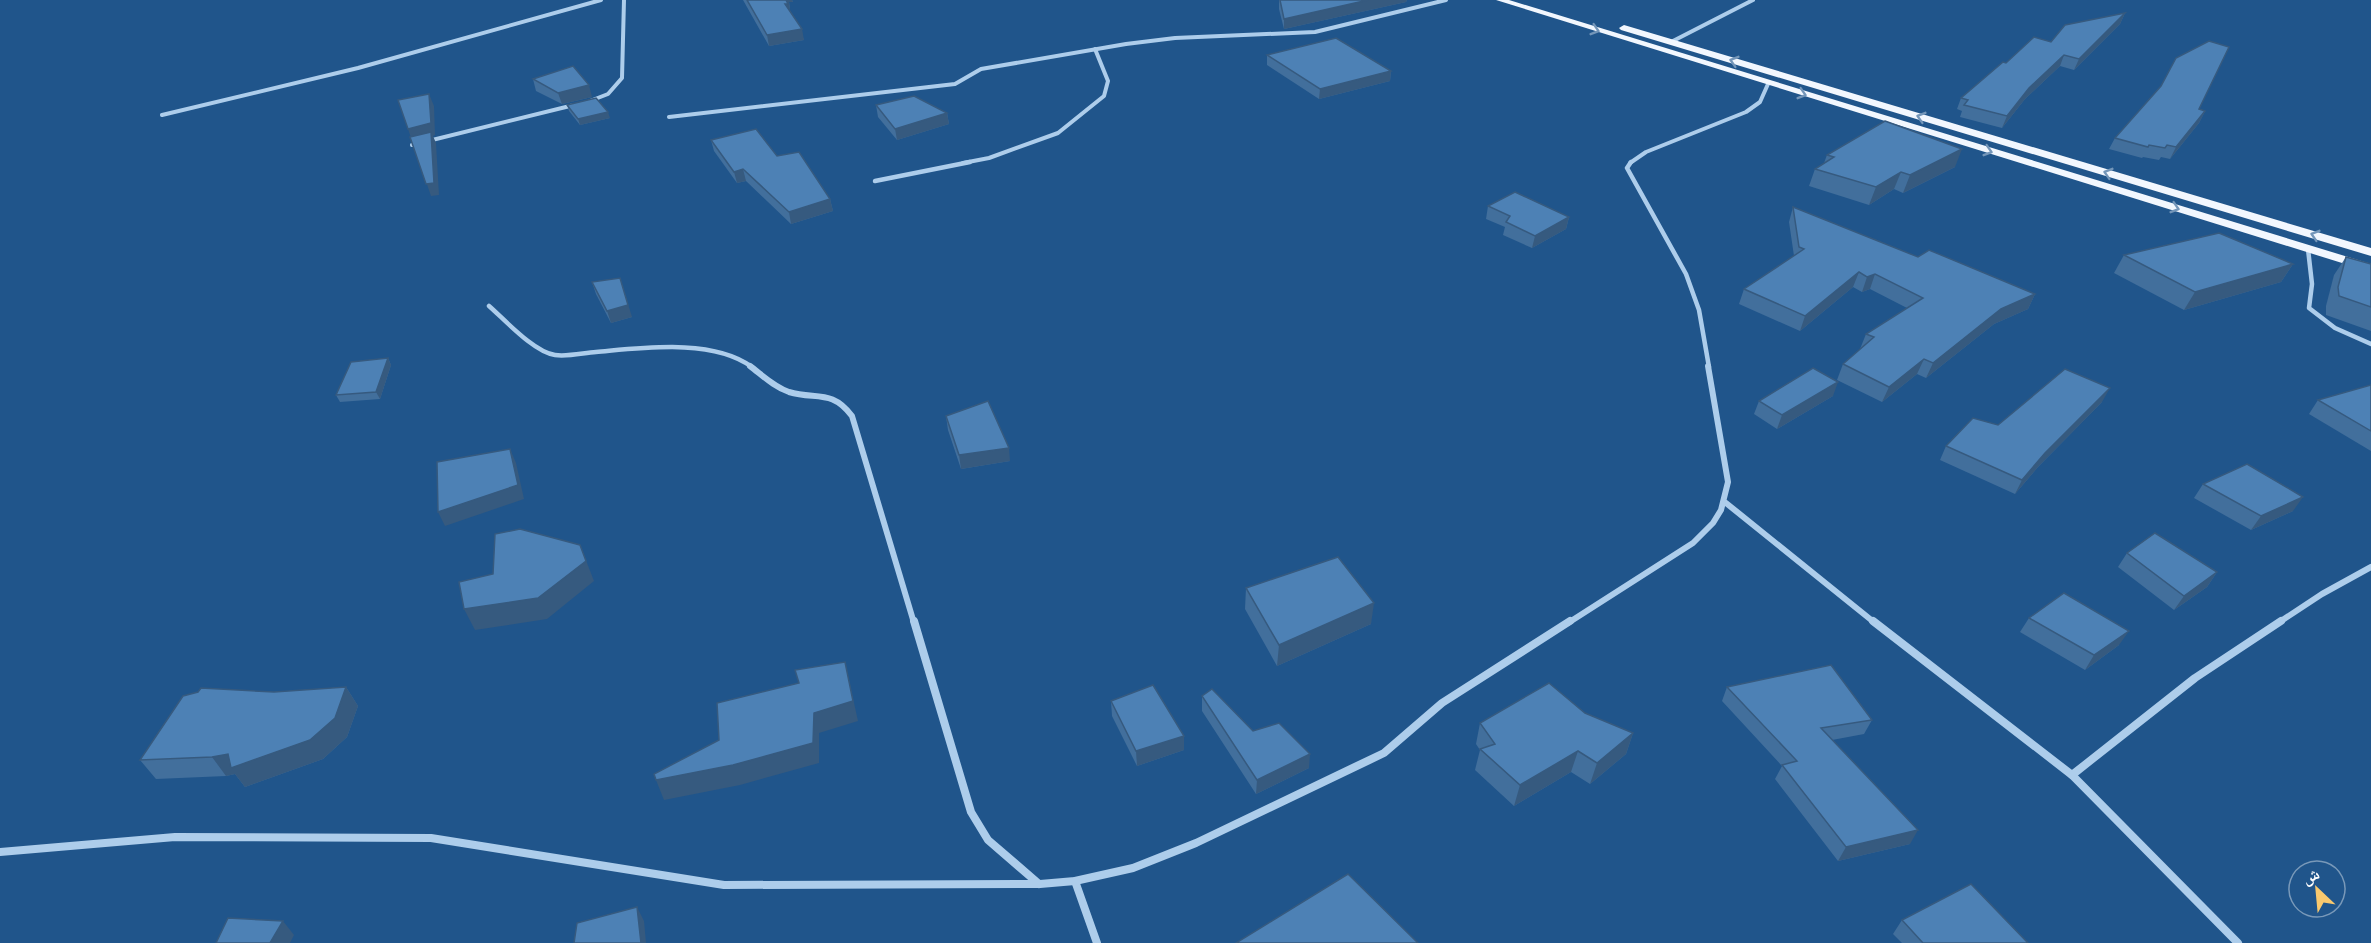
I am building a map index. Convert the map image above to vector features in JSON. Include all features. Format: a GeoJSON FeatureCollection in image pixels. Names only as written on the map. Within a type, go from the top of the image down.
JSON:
{"type":"FeatureCollection","features":[{"type":"Feature","properties":{"kind":"main road"},"geometry":{"type":"LineString","coordinates":[[1500,0],[2371,268]]}},
{"type":"Feature","properties":{"kind":"main road"},"geometry":{"type":"LineString","coordinates":[[1530,0],[2371,252]]}},
{"type":"Feature","properties":{"kind":"street"},"geometry":{"type":"LineString","coordinates":[[162,115],[358,68],[601,0]]}},
{"type":"Feature","properties":{"kind":"street"},"geometry":{"type":"LineString","coordinates":[[412,146],[608,94],[622,78],[624,0]]}},
{"type":"Feature","properties":{"kind":"street"},"geometry":{"type":"LineString","coordinates":[[669,117],[955,84],[981,69],[1175,38],[1316,32],[1446,0]]}},
{"type":"Feature","properties":{"kind":"street"},"geometry":{"type":"LineString","coordinates":[[1671,42],[1754,0]]}},
{"type":"Feature","properties":{"kind":"street"},"geometry":{"type":"LineString","coordinates":[[875,181],[989,158],[1058,132],[1104,96],[1107,81],[1095,49]]}},
{"type":"Feature","properties":{"kind":"street"},"geometry":{"type":"LineString","coordinates":[[0,852],[175,837],[431,838],[724,885],[1040,884],[1075,881],[1132,868],[1196,843],[1384,753],[1442,704],[1693,543],[1714,523],[1726,503],[1728,483],[1699,310],[1686,273],[1627,168],[1633,158],[1652,149],[1745,113],[1763,98],[1768,84]]}},
{"type":"Feature","properties":{"kind":"street"},"geometry":{"type":"LineString","coordinates":[[2308,249],[2312,284],[2309,308],[2335,328],[2371,344]]}},
{"type":"Feature","properties":{"kind":"street"},"geometry":{"type":"LineString","coordinates":[[489,306],[538,348],[554,355],[688,348],[730,355],[749,364],[766,380],[788,392],[836,398],[847,408],[852,416],[970,812],[988,840],[1040,884]]}},
{"type":"Feature","properties":{"kind":"street"},"geometry":{"type":"LineString","coordinates":[[1726,503],[1809,572],[2072,775],[2238,943]]}},
{"type":"Feature","properties":{"kind":"street"},"geometry":{"type":"LineString","coordinates":[[2072,775],[2195,678],[2322,594],[2371,567]]}},
{"type":"Feature","properties":{"kind":"street"},"geometry":{"type":"LineString","coordinates":[[1075,881],[1097,943]]}},
{"type":"Feature","properties":{"kind":"building"},"geometry":{"type":"Polygon","coordinates":[[[747,0],[786,0],[788,4],[785,4],[802,29],[767,35],[747,0]]]}},
{"type":"Feature","properties":{"kind":"building"},"geometry":{"type":"Polygon","coordinates":[[[1280,0],[1368,0],[1284,19],[1280,0]]]}},
{"type":"Feature","properties":{"kind":"building"},"geometry":{"type":"Polygon","coordinates":[[[2125,13],[2079,59],[2064,55],[2029,88],[2007,116],[1964,105],[1968,100],[1961,98],[2003,62],[2006,63],[2034,37],[2051,42],[2065,25],[2125,13]]]}},
{"type":"Feature","properties":{"kind":"building"},"geometry":{"type":"Polygon","coordinates":[[[1336,38],[1391,71],[1320,89],[1267,55],[1336,38]]]}},
{"type":"Feature","properties":{"kind":"building"},"geometry":{"type":"Polygon","coordinates":[[[2209,41],[2229,47],[2199,109],[2205,111],[2176,147],[2167,145],[2165,148],[2149,145],[2148,147],[2115,138],[2161,86],[2176,58],[2209,41]]]}},
{"type":"Feature","properties":{"kind":"building"},"geometry":{"type":"Polygon","coordinates":[[[573,66],[589,85],[558,93],[533,79],[573,66]]]}},
{"type":"Feature","properties":{"kind":"building"},"geometry":{"type":"Polygon","coordinates":[[[429,94],[431,123],[408,129],[398,100],[429,94]]]}},
{"type":"Feature","properties":{"kind":"building"},"geometry":{"type":"Polygon","coordinates":[[[914,96],[947,113],[895,129],[876,105],[914,96]]]}},
{"type":"Feature","properties":{"kind":"building"},"geometry":{"type":"Polygon","coordinates":[[[596,98],[608,112],[578,119],[567,105],[596,98]]]}},
{"type":"Feature","properties":{"kind":"building"},"geometry":{"type":"Polygon","coordinates":[[[1885,121],[1962,149],[1910,175],[1901,172],[1876,187],[1815,169],[1834,157],[1827,155],[1885,121]]]}},
{"type":"Feature","properties":{"kind":"building"},"geometry":{"type":"Polygon","coordinates":[[[756,129],[777,156],[799,152],[830,199],[789,212],[743,169],[734,172],[711,140],[756,129]]]}},
{"type":"Feature","properties":{"kind":"building"},"geometry":{"type":"Polygon","coordinates":[[[431,132],[434,183],[426,184],[410,137],[431,132]]]}},
{"type":"Feature","properties":{"kind":"building"},"geometry":{"type":"Polygon","coordinates":[[[1515,192],[1569,217],[1535,236],[1506,222],[1510,216],[1488,206],[1515,192]]]}},
{"type":"Feature","properties":{"kind":"building"},"geometry":{"type":"Polygon","coordinates":[[[1793,207],[1918,257],[1929,250],[2035,294],[2001,309],[1933,363],[1924,359],[1889,387],[1843,364],[1874,337],[1866,334],[1923,298],[1875,274],[1867,277],[1859,272],[1805,316],[1744,289],[1804,249],[1799,247],[1793,207]]]}},
{"type":"Feature","properties":{"kind":"building"},"geometry":{"type":"Polygon","coordinates":[[[2219,233],[2293,264],[2195,292],[2124,255],[2219,233]]]}},
{"type":"Feature","properties":{"kind":"building"},"geometry":{"type":"Polygon","coordinates":[[[2346,257],[2371,264],[2371,307],[2339,296],[2338,287],[2346,257]]]}},
{"type":"Feature","properties":{"kind":"building"},"geometry":{"type":"Polygon","coordinates":[[[620,278],[628,305],[607,311],[592,282],[620,278]]]}},
{"type":"Feature","properties":{"kind":"building"},"geometry":{"type":"Polygon","coordinates":[[[388,358],[376,392],[336,395],[351,362],[388,358]]]}},
{"type":"Feature","properties":{"kind":"building"},"geometry":{"type":"Polygon","coordinates":[[[1813,368],[1838,382],[1782,415],[1759,401],[1813,368]]]}},
{"type":"Feature","properties":{"kind":"building"},"geometry":{"type":"Polygon","coordinates":[[[2065,369],[2110,388],[2045,453],[2022,480],[1946,446],[1973,418],[1998,425],[2065,369]]]}},
{"type":"Feature","properties":{"kind":"building"},"geometry":{"type":"Polygon","coordinates":[[[2371,385],[2371,431],[2318,400],[2371,385]]]}},
{"type":"Feature","properties":{"kind":"building"},"geometry":{"type":"Polygon","coordinates":[[[988,401],[1009,448],[959,455],[946,416],[988,401]]]}},
{"type":"Feature","properties":{"kind":"building"},"geometry":{"type":"Polygon","coordinates":[[[510,449],[518,485],[438,512],[437,462],[510,449]]]}},
{"type":"Feature","properties":{"kind":"building"},"geometry":{"type":"Polygon","coordinates":[[[2247,464],[2303,497],[2261,516],[2203,484],[2247,464]]]}},
{"type":"Feature","properties":{"kind":"building"},"geometry":{"type":"Polygon","coordinates":[[[520,529],[580,545],[586,561],[538,598],[464,609],[459,582],[493,574],[495,534],[520,529]]]}},
{"type":"Feature","properties":{"kind":"building"},"geometry":{"type":"Polygon","coordinates":[[[2155,533],[2217,572],[2184,596],[2127,553],[2155,533]]]}},
{"type":"Feature","properties":{"kind":"building"},"geometry":{"type":"Polygon","coordinates":[[[1338,557],[1374,603],[1279,645],[1246,588],[1338,557]]]}},
{"type":"Feature","properties":{"kind":"building"},"geometry":{"type":"Polygon","coordinates":[[[2064,593],[2129,631],[2094,655],[2029,618],[2064,593]]]}},
{"type":"Feature","properties":{"kind":"building"},"geometry":{"type":"Polygon","coordinates":[[[845,662],[853,701],[814,713],[813,743],[733,765],[656,780],[654,774],[719,740],[717,703],[799,683],[795,670],[845,662]]]}},
{"type":"Feature","properties":{"kind":"building"},"geometry":{"type":"Polygon","coordinates":[[[1831,665],[1872,720],[1821,728],[1918,830],[1846,847],[1782,765],[1797,761],[1727,687],[1831,665]]]}},
{"type":"Feature","properties":{"kind":"building"},"geometry":{"type":"Polygon","coordinates":[[[1549,683],[1585,713],[1633,733],[1597,763],[1578,751],[1520,785],[1480,749],[1495,744],[1480,723],[1549,683]]]}},
{"type":"Feature","properties":{"kind":"building"},"geometry":{"type":"Polygon","coordinates":[[[1153,685],[1184,736],[1136,751],[1111,701],[1153,685]]]}},
{"type":"Feature","properties":{"kind":"building"},"geometry":{"type":"Polygon","coordinates":[[[346,687],[335,718],[310,740],[231,768],[228,754],[212,757],[140,760],[183,696],[198,692],[201,688],[274,692],[346,687]]]}},
{"type":"Feature","properties":{"kind":"building"},"geometry":{"type":"Polygon","coordinates":[[[1212,689],[1253,731],[1279,723],[1310,754],[1257,780],[1202,696],[1212,689]]]}},
{"type":"Feature","properties":{"kind":"building"},"geometry":{"type":"Polygon","coordinates":[[[1348,874],[1418,943],[1236,943],[1348,874]]]}},
{"type":"Feature","properties":{"kind":"building"},"geometry":{"type":"Polygon","coordinates":[[[1971,884],[2028,943],[1923,943],[1902,920],[1971,884]]]}},
{"type":"Feature","properties":{"kind":"building"},"geometry":{"type":"Polygon","coordinates":[[[637,907],[641,943],[574,943],[577,923],[637,907]]]}},
{"type":"Feature","properties":{"kind":"building"},"geometry":{"type":"Polygon","coordinates":[[[228,918],[283,921],[270,943],[216,943],[228,918]]]}}]}
